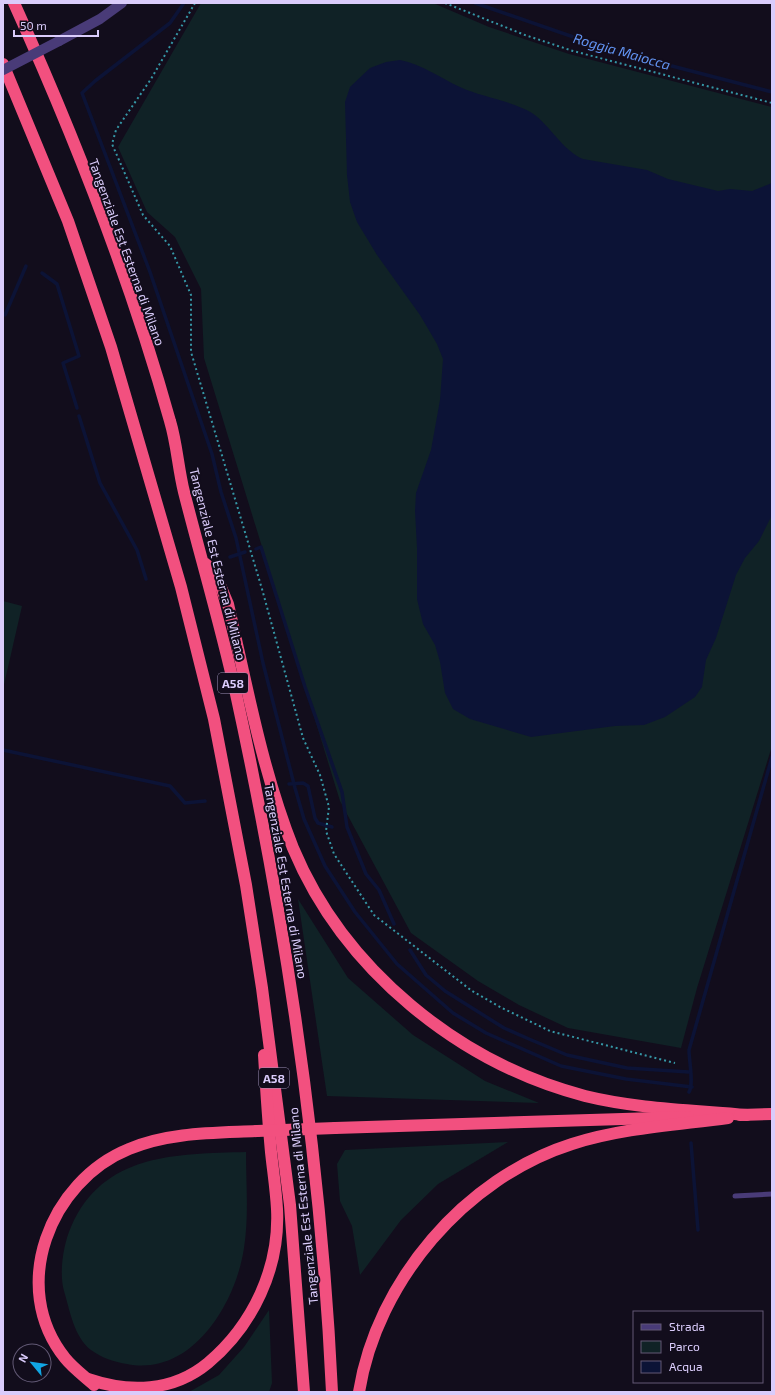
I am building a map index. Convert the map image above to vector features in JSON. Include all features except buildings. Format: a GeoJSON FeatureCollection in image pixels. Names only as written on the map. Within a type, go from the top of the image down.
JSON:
{"type":"FeatureCollection","features":[{"type":"Feature","properties":{"kind":"highway","name":"Tangenziale Est Esterna di Milano"},"geometry":{"type":"LineString","coordinates":[[14,3],[64,121],[109,235],[133,304],[171,425],[183,489],[203,559],[235,691],[275,890],[312,1146],[326,1288],[332,1392]]}},
{"type":"Feature","properties":{"kind":"highway","name":"Tangenziale Est Esterna di Milano"},"geometry":{"type":"LineString","coordinates":[[3,64],[73,234],[111,346],[158,504],[199,656],[223,760],[246,885],[262,988],[290,1205],[304,1392]]}},
{"type":"Feature","properties":{"kind":"highway","name":"A58"},"geometry":{"type":"LineString","coordinates":[[203,559],[217,578],[228,604],[268,771],[280,814],[294,850],[309,880],[330,914],[375,972],[402,999],[459,1041],[496,1062],[530,1078],[565,1090],[612,1102],[747,1115]]}},
{"type":"Feature","properties":{"kind":"highway","name":"A58"},"geometry":{"type":"LineString","coordinates":[[88,1379],[105,1385],[145,1389],[163,1386],[184,1378],[204,1366],[224,1349],[240,1331],[254,1308],[264,1287],[276,1237],[277,1210],[266,1095],[262,988]]}},
{"type":"Feature","properties":{"kind":"highway","name":"A58"},"geometry":{"type":"LineString","coordinates":[[103,1392],[65,1358],[53,1338],[45,1317],[40,1297],[39,1272],[43,1248],[50,1225],[60,1206],[75,1186],[93,1169],[129,1148],[181,1136],[258,1131],[772,1114]]}},
{"type":"Feature","properties":{"kind":"highway","name":"A58"},"geometry":{"type":"LineString","coordinates":[[359,1392],[370,1347],[381,1318],[410,1267],[426,1245],[492,1184],[545,1154],[600,1136],[747,1115]]}},
{"type":"Feature","properties":{"kind":"street"},"geometry":{"type":"LineString","coordinates":[[3,70],[59,42],[100,19],[122,3]]}},
{"type":"Feature","properties":{"kind":"lane"},"geometry":{"type":"LineString","coordinates":[[735,1196],[772,1194]]}},
{"type":"Feature","properties":{"kind":"path"},"geometry":{"type":"LineString","coordinates":[[195,3],[151,79],[116,130],[112,144],[143,215],[170,246],[191,295],[191,352],[259,582],[303,738],[320,775],[328,800],[329,807],[326,831],[334,854],[374,916],[472,991],[502,1008],[550,1031],[675,1063]]}},
{"type":"Feature","properties":{"kind":"path"},"geometry":{"type":"LineString","coordinates":[[445,3],[525,35],[573,51],[772,103]]}},
{"type":"Feature","properties":{"kind":"green space"},"geometry":{"type":"Polygon","coordinates":[[[201,3],[433,3],[489,27],[569,54],[772,107],[772,746],[697,988],[681,1048],[568,1028],[519,1005],[478,981],[411,933],[340,801],[204,358],[201,289],[175,237],[147,212],[118,147],[201,3]]]}},
{"type":"Feature","properties":{"kind":"green space"},"geometry":{"type":"Polygon","coordinates":[[[3,601],[22,606],[3,689],[3,601]]]}},
{"type":"Feature","properties":{"kind":"green space"},"geometry":{"type":"Polygon","coordinates":[[[298,899],[348,978],[413,1035],[485,1081],[539,1103],[327,1096],[298,899]]]}},
{"type":"Feature","properties":{"kind":"green space"},"geometry":{"type":"Polygon","coordinates":[[[508,1142],[438,1184],[401,1220],[360,1275],[352,1226],[340,1201],[337,1164],[345,1150],[508,1142]]]}},
{"type":"Feature","properties":{"kind":"green space"},"geometry":{"type":"Polygon","coordinates":[[[246,1152],[247,1212],[244,1248],[239,1269],[231,1291],[221,1312],[207,1332],[190,1348],[172,1359],[150,1365],[117,1362],[91,1350],[80,1338],[73,1323],[64,1291],[62,1276],[64,1250],[68,1234],[85,1203],[102,1184],[122,1171],[144,1162],[194,1154],[246,1152]]]}},
{"type":"Feature","properties":{"kind":"green space"},"geometry":{"type":"Polygon","coordinates":[[[269,1310],[272,1383],[269,1392],[189,1392],[219,1375],[244,1347],[269,1310]]]}},
{"type":"Feature","properties":{"kind":"water"},"geometry":{"type":"Polygon","coordinates":[[[400,60],[423,68],[468,90],[516,105],[532,113],[545,124],[569,150],[583,159],[647,170],[668,179],[718,191],[730,189],[752,191],[772,183],[772,515],[759,541],[745,558],[736,575],[716,638],[706,660],[702,687],[695,697],[665,717],[644,725],[615,726],[531,737],[470,719],[453,709],[445,693],[440,662],[435,645],[423,624],[417,599],[415,511],[416,493],[431,450],[440,400],[443,359],[437,344],[420,315],[377,255],[357,222],[350,202],[347,175],[345,102],[350,87],[370,68],[386,62],[400,60]]]}},
{"type":"Feature","properties":{"kind":"waterway"},"geometry":{"type":"LineString","coordinates":[[184,3],[170,23],[95,81],[82,93],[150,272],[212,454],[221,492],[236,538],[263,663],[295,788],[304,819],[325,866],[355,912],[397,964],[453,1013],[486,1033],[561,1066],[626,1079],[692,1087]]}},
{"type":"Feature","properties":{"kind":"waterway","name":"Roggia Maiocca"},"geometry":{"type":"LineString","coordinates":[[475,3],[614,51],[772,92]]}},
{"type":"Feature","properties":{"kind":"waterway"},"geometry":{"type":"LineString","coordinates":[[5,315],[26,266]]}},
{"type":"Feature","properties":{"kind":"waterway"},"geometry":{"type":"LineString","coordinates":[[42,273],[57,284],[79,356],[63,363],[77,408]]}},
{"type":"Feature","properties":{"kind":"waterway"},"geometry":{"type":"LineString","coordinates":[[79,416],[100,483],[137,550],[146,579]]}},
{"type":"Feature","properties":{"kind":"waterway"},"geometry":{"type":"LineString","coordinates":[[256,549],[261,547],[305,687],[342,792],[347,827],[366,874],[379,890],[394,924]]}},
{"type":"Feature","properties":{"kind":"waterway"},"geometry":{"type":"LineString","coordinates":[[230,557],[245,552]]}},
{"type":"Feature","properties":{"kind":"waterway"},"geometry":{"type":"LineString","coordinates":[[3,750],[170,786],[185,803],[205,801]]}},
{"type":"Feature","properties":{"kind":"waterway"},"geometry":{"type":"LineString","coordinates":[[689,1092],[691,1084],[689,1050],[772,757]]}},
{"type":"Feature","properties":{"kind":"waterway"},"geometry":{"type":"LineString","coordinates":[[289,784],[303,783],[308,786],[315,818],[318,823],[332,827]]}},
{"type":"Feature","properties":{"kind":"waterway"},"geometry":{"type":"LineString","coordinates":[[410,950],[426,975],[445,991],[504,1028],[529,1039],[567,1055],[627,1068],[689,1072]]}},
{"type":"Feature","properties":{"kind":"waterway"},"geometry":{"type":"LineString","coordinates":[[691,1143],[698,1230]]}}]}
